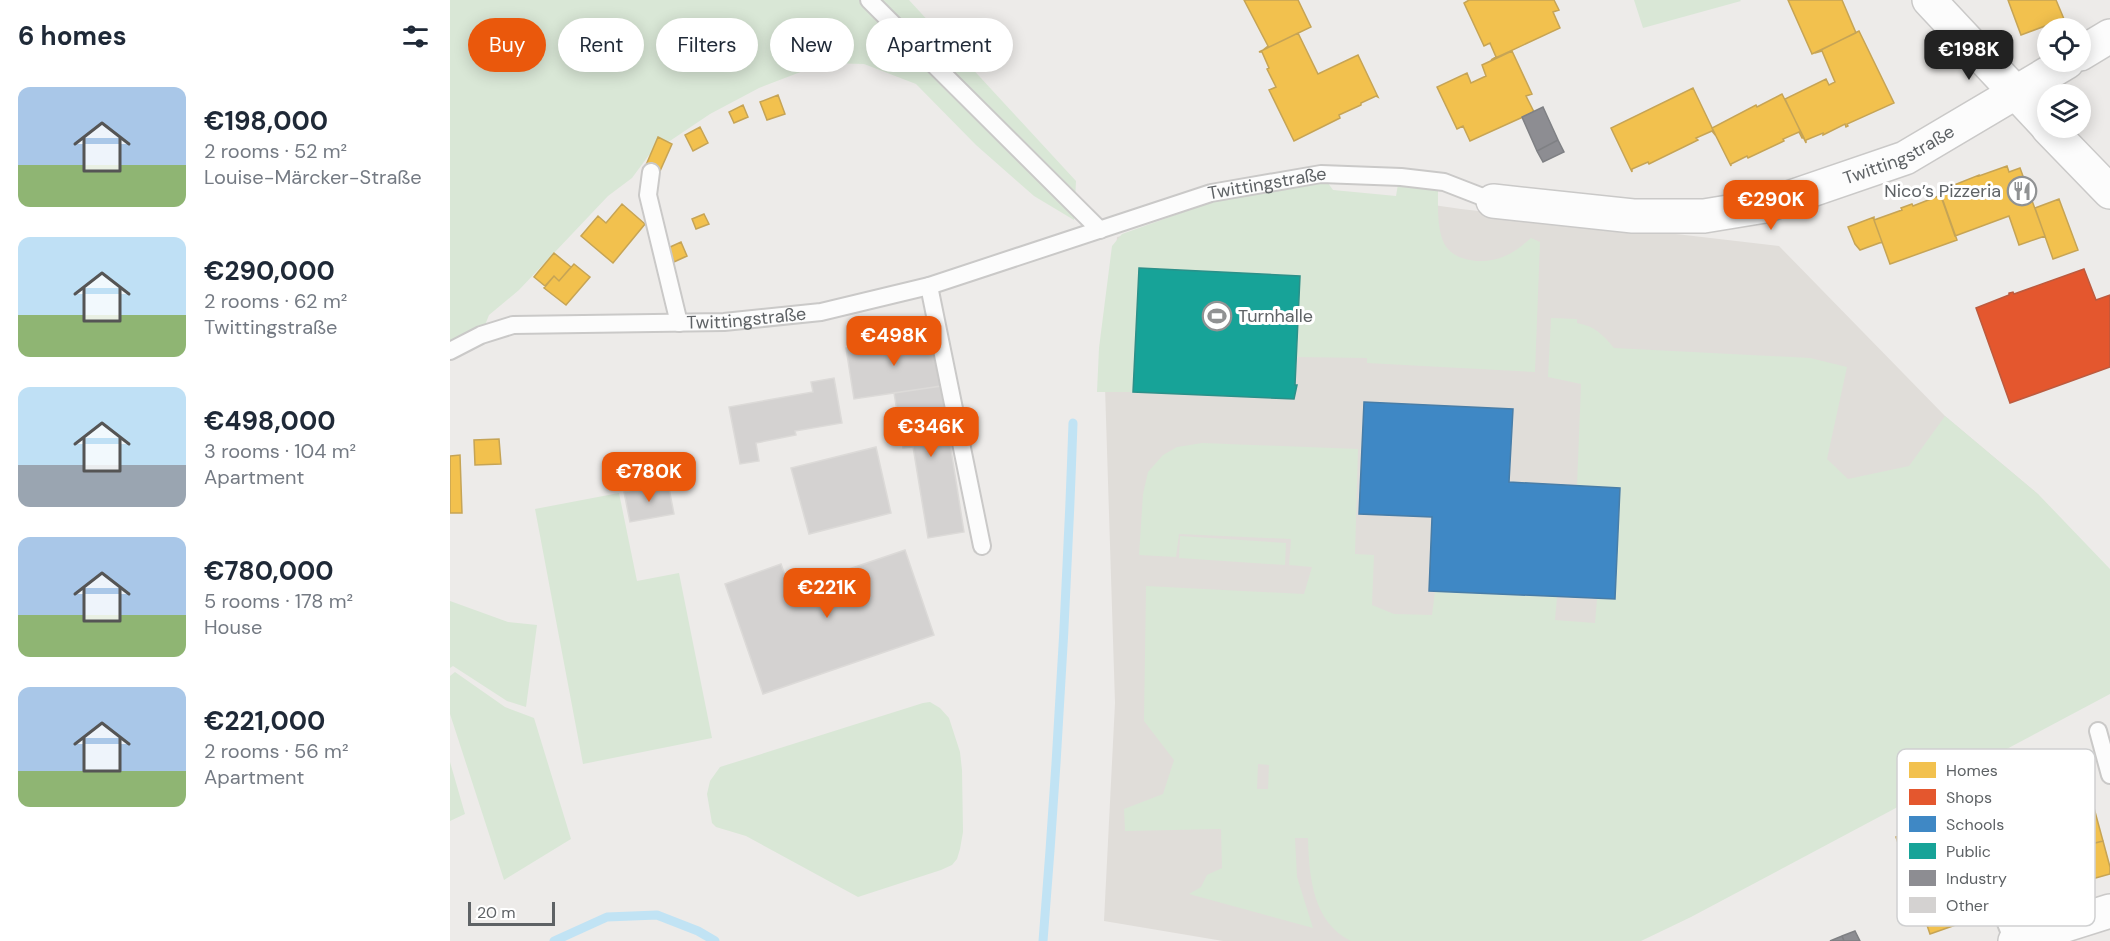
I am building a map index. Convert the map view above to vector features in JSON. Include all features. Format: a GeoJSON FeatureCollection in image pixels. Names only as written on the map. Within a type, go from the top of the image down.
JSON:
{"type":"FeatureCollection","features":[{"type":"Feature","properties":{"kind":"street"},"geometry":{"type":"LineString","coordinates":[[1929,0],[2037,116]]}},
{"type":"Feature","properties":{"kind":"street"},"geometry":{"type":"LineString","coordinates":[[2091,47],[2110,36]]}},
{"type":"Feature","properties":{"kind":"street","name":"Twittingstraße"},"geometry":{"type":"LineString","coordinates":[[1492,201],[1633,216],[1704,216],[1765,206],[1905,158],[2050,72]]}},
{"type":"Feature","properties":{"kind":"street"},"geometry":{"type":"LineString","coordinates":[[2058,138],[2110,192]]}},
{"type":"Feature","properties":{"kind":"street"},"geometry":{"type":"LineString","coordinates":[[2095,916],[2110,911]]}},
{"type":"Feature","properties":{"kind":"street"},"geometry":{"type":"LineString","coordinates":[[2014,941],[2062,926]]}},
{"type":"Feature","properties":{"kind":"lane"},"geometry":{"type":"LineString","coordinates":[[869,0],[1100,230]]}},
{"type":"Feature","properties":{"kind":"lane"},"geometry":{"type":"LineString","coordinates":[[651,172],[648,195],[679,323]]}},
{"type":"Feature","properties":{"kind":"lane","name":"Twittingstraße"},"geometry":{"type":"LineString","coordinates":[[450,351],[481,334],[513,325],[724,322],[821,312],[929,286],[1211,193],[1321,174],[1401,177],[1444,182],[1492,201]]}},
{"type":"Feature","properties":{"kind":"lane"},"geometry":{"type":"LineString","coordinates":[[929,286],[982,546]]}},
{"type":"Feature","properties":{"kind":"lane"},"geometry":{"type":"LineString","coordinates":[[2098,731],[2110,775]]}},
{"type":"Feature","properties":{"kind":"lane"},"geometry":{"type":"LineString","coordinates":[[2008,926],[2014,941]]}},
{"type":"Feature","properties":{"kind":"shaded area"},"geometry":{"type":"Polygon","coordinates":[[[1316,188],[1461,209],[1779,246],[1945,416],[2039,495],[1862,517],[1631,941],[1223,941],[1104,921],[1115,703],[1105,387],[1117,237],[1316,188]]]}},
{"type":"Feature","properties":{"kind":"green space"},"geometry":{"type":"Polygon","coordinates":[[[450,0],[909,0],[926,18],[866,18],[866,65],[854,64],[854,18],[770,18],[770,72],[801,72],[759,88],[710,114],[649,155],[632,178],[608,196],[519,290],[489,315],[481,335],[450,351],[450,0]]]}},
{"type":"Feature","properties":{"kind":"green space"},"geometry":{"type":"Polygon","coordinates":[[[1634,0],[1740,0],[1741,1],[1643,28],[1634,0]]]}},
{"type":"Feature","properties":{"kind":"green space"},"geometry":{"type":"Polygon","coordinates":[[[885,72],[975,72],[1076,181],[1074,220],[1034,196],[976,145],[916,84],[885,72]]]}},
{"type":"Feature","properties":{"kind":"green space"},"geometry":{"type":"Polygon","coordinates":[[[1328,183],[1333,190],[1396,196],[1398,184],[1438,190],[1439,222],[1443,241],[1447,248],[1461,258],[1488,261],[1505,256],[1531,238],[1540,242],[1535,372],[1367,363],[1367,358],[1296,357],[1299,276],[1139,268],[1133,392],[1097,392],[1099,348],[1112,246],[1122,234],[1223,198],[1258,190],[1328,183]]]}},
{"type":"Feature","properties":{"kind":"green space"},"geometry":{"type":"Polygon","coordinates":[[[1551,318],[1577,319],[1577,323],[1589,326],[1598,332],[1614,348],[1810,358],[1847,367],[1827,459],[1848,479],[1909,466],[1945,416],[2039,495],[2110,569],[2110,694],[2007,749],[1897,749],[1897,807],[1691,917],[1641,941],[1351,941],[1338,933],[1328,922],[1315,896],[1308,838],[1295,838],[1297,877],[1313,928],[1189,894],[1201,887],[1207,875],[1222,868],[1221,829],[1125,831],[1124,809],[1163,794],[1174,760],[1144,721],[1146,586],[1304,594],[1312,567],[1289,565],[1291,539],[1179,534],[1176,557],[1139,555],[1143,494],[1148,472],[1163,455],[1177,447],[1202,443],[1358,449],[1355,554],[1374,555],[1372,605],[1394,614],[1432,615],[1435,591],[1557,597],[1555,620],[1595,623],[1597,599],[1615,599],[1620,488],[1577,486],[1581,384],[1548,377],[1551,318]],[[1258,764],[1257,789],[1268,789],[1269,765],[1258,764]]]}},
{"type":"Feature","properties":{"kind":"green space"},"geometry":{"type":"Polygon","coordinates":[[[619,493],[637,581],[679,573],[712,738],[583,764],[535,509],[619,493]]]}},
{"type":"Feature","properties":{"kind":"green space"},"geometry":{"type":"Polygon","coordinates":[[[1180,536],[1286,543],[1285,565],[1179,558],[1180,536]]]}},
{"type":"Feature","properties":{"kind":"green space"},"geometry":{"type":"Polygon","coordinates":[[[450,601],[508,622],[537,625],[526,707],[507,701],[453,666],[450,668],[450,601]]]}},
{"type":"Feature","properties":{"kind":"green space"},"geometry":{"type":"Polygon","coordinates":[[[455,672],[505,707],[534,718],[571,839],[504,880],[450,714],[450,676],[455,672]]]}},
{"type":"Feature","properties":{"kind":"green space"},"geometry":{"type":"Polygon","coordinates":[[[930,702],[940,708],[949,718],[960,752],[963,832],[957,859],[952,865],[858,897],[746,836],[716,827],[712,823],[707,794],[710,781],[720,767],[930,702]]]}},
{"type":"Feature","properties":{"kind":"green space"},"geometry":{"type":"Polygon","coordinates":[[[450,762],[465,814],[450,821],[450,762]]]}},
{"type":"Feature","properties":{"kind":"building: Homes"},"geometry":{"type":"Polygon","coordinates":[[[1244,0],[1298,0],[1311,27],[1263,50],[1268,46],[1244,0]]]}},
{"type":"Feature","properties":{"kind":"building: Homes"},"geometry":{"type":"Polygon","coordinates":[[[1469,0],[1554,0],[1559,10],[1553,12],[1560,28],[1491,60],[1496,57],[1490,43],[1484,46],[1464,3],[1469,0]]]}},
{"type":"Feature","properties":{"kind":"building: Homes"},"geometry":{"type":"Polygon","coordinates":[[[1788,0],[1842,0],[1856,33],[1812,54],[1788,0]]]}},
{"type":"Feature","properties":{"kind":"building: Homes"},"geometry":{"type":"Polygon","coordinates":[[[2008,0],[2056,0],[2064,18],[2037,18],[2037,29],[2021,35],[2008,0]]]}},
{"type":"Feature","properties":{"kind":"building: Homes"},"geometry":{"type":"Polygon","coordinates":[[[1859,31],[1894,103],[1847,124],[1846,127],[1845,124],[1823,135],[1823,133],[1806,140],[1806,143],[1785,99],[1826,79],[1829,85],[1835,82],[1822,51],[1815,53],[1859,31]]]}},
{"type":"Feature","properties":{"kind":"building: Homes"},"geometry":{"type":"Polygon","coordinates":[[[1298,33],[1318,74],[1358,55],[1378,97],[1361,103],[1339,115],[1340,118],[1294,141],[1269,90],[1276,87],[1262,52],[1259,52],[1298,33]]]}},
{"type":"Feature","properties":{"kind":"building: Homes"},"geometry":{"type":"Polygon","coordinates":[[[1512,51],[1532,94],[1526,96],[1534,112],[1470,141],[1463,126],[1457,129],[1437,87],[1467,73],[1471,83],[1486,76],[1482,65],[1512,51]]]}},
{"type":"Feature","properties":{"kind":"building: Homes"},"geometry":{"type":"Polygon","coordinates":[[[1693,88],[1716,136],[1712,131],[1649,164],[1648,162],[1632,169],[1632,172],[1611,128],[1693,88]]]}},
{"type":"Feature","properties":{"kind":"building: Homes"},"geometry":{"type":"Polygon","coordinates":[[[1782,94],[1804,138],[1799,132],[1731,166],[1712,128],[1782,94]]]}},
{"type":"Feature","properties":{"kind":"building: Homes"},"geometry":{"type":"Polygon","coordinates":[[[778,95],[785,114],[767,120],[760,102],[778,95]]]}},
{"type":"Feature","properties":{"kind":"building: Homes"},"geometry":{"type":"Polygon","coordinates":[[[743,105],[748,117],[734,123],[729,112],[743,105]]]}},
{"type":"Feature","properties":{"kind":"building: Homes"},"geometry":{"type":"Polygon","coordinates":[[[700,127],[708,143],[693,151],[685,135],[700,127]]]}},
{"type":"Feature","properties":{"kind":"building: Homes"},"geometry":{"type":"Polygon","coordinates":[[[658,137],[672,144],[660,171],[646,165],[658,137]]]}},
{"type":"Feature","properties":{"kind":"building: Homes"},"geometry":{"type":"Polygon","coordinates":[[[2007,166],[2009,172],[2020,168],[2045,236],[2019,245],[2009,216],[1955,236],[1939,191],[2007,166]]]}},
{"type":"Feature","properties":{"kind":"building: Homes"},"geometry":{"type":"Polygon","coordinates":[[[1941,195],[1957,240],[1890,264],[1874,220],[1902,210],[1901,208],[1912,204],[1913,206],[1941,195]]]}},
{"type":"Feature","properties":{"kind":"building: Homes"},"geometry":{"type":"Polygon","coordinates":[[[2059,199],[2078,250],[2053,259],[2035,208],[2059,199]]]}},
{"type":"Feature","properties":{"kind":"building: Homes"},"geometry":{"type":"Polygon","coordinates":[[[622,204],[645,224],[613,263],[581,236],[598,216],[606,223],[622,204]]]}},
{"type":"Feature","properties":{"kind":"building: Homes"},"geometry":{"type":"Polygon","coordinates":[[[704,214],[709,224],[696,229],[692,219],[704,214]]]}},
{"type":"Feature","properties":{"kind":"building: Homes"},"geometry":{"type":"Polygon","coordinates":[[[1874,217],[1882,242],[1860,250],[1848,227],[1874,217]]]}},
{"type":"Feature","properties":{"kind":"building: Homes"},"geometry":{"type":"Polygon","coordinates":[[[681,242],[687,256],[674,262],[668,248],[681,242]]]}},
{"type":"Feature","properties":{"kind":"building: Homes"},"geometry":{"type":"Polygon","coordinates":[[[554,253],[571,267],[559,281],[554,276],[545,286],[534,277],[554,253]]]}},
{"type":"Feature","properties":{"kind":"building: Homes"},"geometry":{"type":"Polygon","coordinates":[[[574,264],[590,277],[566,305],[544,288],[554,276],[559,281],[574,264]]]}},
{"type":"Feature","properties":{"kind":"building: Homes"},"geometry":{"type":"Polygon","coordinates":[[[499,439],[501,464],[475,465],[474,440],[499,439]]]}},
{"type":"Feature","properties":{"kind":"building: Homes"},"geometry":{"type":"Polygon","coordinates":[[[460,455],[462,513],[450,513],[450,456],[460,455]]]}},
{"type":"Feature","properties":{"kind":"building: Homes"},"geometry":{"type":"Polygon","coordinates":[[[2095,812],[2103,841],[2095,843],[2095,812]]]}},
{"type":"Feature","properties":{"kind":"building: Homes"},"geometry":{"type":"Polygon","coordinates":[[[2103,841],[2110,874],[2095,878],[2095,843],[2103,841]]]}},
{"type":"Feature","properties":{"kind":"building: Homes"},"geometry":{"type":"Polygon","coordinates":[[[1927,926],[1953,926],[1930,934],[1927,926]]]}},
{"type":"Feature","properties":{"kind":"building: Shops"},"geometry":{"type":"Polygon","coordinates":[[[2084,269],[2096,300],[2110,295],[2110,367],[2010,403],[1976,308],[2009,295],[2009,293],[2014,294],[2084,269]]]}},
{"type":"Feature","properties":{"kind":"building: Schools"},"geometry":{"type":"Polygon","coordinates":[[[1364,402],[1513,409],[1509,482],[1620,488],[1615,599],[1429,591],[1432,517],[1359,514],[1364,402]]]}},
{"type":"Feature","properties":{"kind":"building: Public","name":"Turnhalle"},"geometry":{"type":"Polygon","coordinates":[[[1139,268],[1300,276],[1295,385],[1297,385],[1294,399],[1133,392],[1139,268]]]}},
{"type":"Feature","properties":{"kind":"building: Industry"},"geometry":{"type":"Polygon","coordinates":[[[1543,107],[1558,140],[1537,151],[1522,117],[1543,107]]]}},
{"type":"Feature","properties":{"kind":"building: Industry"},"geometry":{"type":"Polygon","coordinates":[[[1558,140],[1564,152],[1543,162],[1537,151],[1558,140]]]}},
{"type":"Feature","properties":{"kind":"building: Industry"},"geometry":{"type":"Polygon","coordinates":[[[1855,931],[1860,941],[1844,941],[1842,936],[1855,931]]]}},
{"type":"Feature","properties":{"kind":"building: Industry"},"geometry":{"type":"Polygon","coordinates":[[[1842,936],[1844,941],[1830,941],[1842,936]]]}},
{"type":"Feature","properties":{"kind":"building: Other"},"geometry":{"type":"Polygon","coordinates":[[[933,334],[941,386],[854,399],[846,348],[933,334]]]}},
{"type":"Feature","properties":{"kind":"building: Other"},"geometry":{"type":"Polygon","coordinates":[[[834,378],[842,423],[795,431],[796,435],[756,443],[759,461],[740,464],[729,407],[813,392],[811,382],[834,378]]]}},
{"type":"Feature","properties":{"kind":"building: Other"},"geometry":{"type":"Polygon","coordinates":[[[941,386],[964,532],[928,538],[913,447],[903,448],[894,393],[941,386]]]}},
{"type":"Feature","properties":{"kind":"building: Other"},"geometry":{"type":"Polygon","coordinates":[[[876,447],[891,513],[809,534],[791,468],[876,447]]]}},
{"type":"Feature","properties":{"kind":"building: Other"},"geometry":{"type":"Polygon","coordinates":[[[668,483],[674,514],[630,522],[624,492],[668,483]]]}},
{"type":"Feature","properties":{"kind":"building: Other"},"geometry":{"type":"Polygon","coordinates":[[[905,550],[934,635],[763,694],[725,584],[781,564],[790,589],[905,550]]]}},
{"type":"Feature","properties":{"kind":"waterway"},"geometry":{"type":"LineString","coordinates":[[1043,941],[1061,682],[1073,423]]}},
{"type":"Feature","properties":{"kind":"waterway"},"geometry":{"type":"LineString","coordinates":[[554,941],[607,917],[657,915],[698,931],[715,941]]}},
{"type":"Feature","properties":{"kind":"place","name":"Nico’s Pizzeria"},"geometry":{"type":"Point","coordinates":[2022,191]}},
{"type":"Feature","properties":{"kind":"place","name":"Turnhalle"},"geometry":{"type":"Point","coordinates":[1217,316]}}]}
